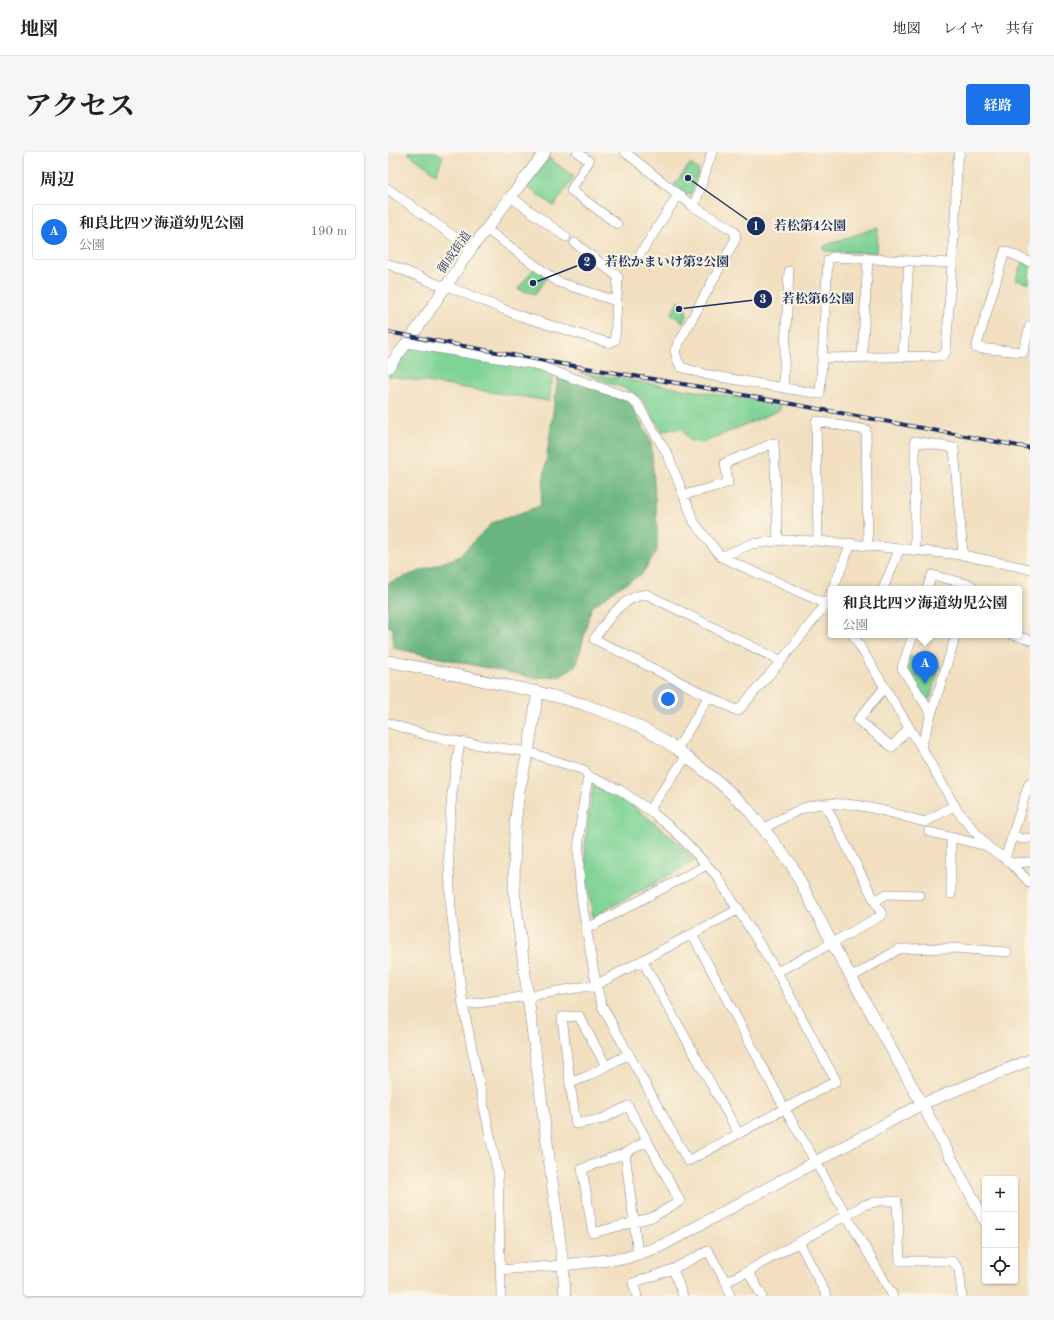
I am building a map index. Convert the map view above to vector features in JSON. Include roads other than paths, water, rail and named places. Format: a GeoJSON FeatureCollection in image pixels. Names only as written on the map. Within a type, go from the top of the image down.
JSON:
{"type":"FeatureCollection","features":[{"type":"Feature","properties":{"kind":"street","name":"御成街道"},"geometry":{"type":"LineString","coordinates":[[388,368],[486,229],[545,152]]}},
{"type":"Feature","properties":{"kind":"street"},"geometry":{"type":"LineString","coordinates":[[577,152],[589,161],[571,190],[611,222]]}},
{"type":"Feature","properties":{"kind":"street"},"geometry":{"type":"LineString","coordinates":[[625,152],[694,207],[734,230],[736,233],[736,238],[675,350],[681,367],[708,375],[820,394],[828,260],[832,257],[952,263]]}},
{"type":"Feature","properties":{"kind":"street"},"geometry":{"type":"LineString","coordinates":[[694,207],[712,152]]}},
{"type":"Feature","properties":{"kind":"street"},"geometry":{"type":"LineString","coordinates":[[822,358],[942,356],[946,352],[957,163],[960,152]]}},
{"type":"Feature","properties":{"kind":"street"},"geometry":{"type":"LineString","coordinates":[[388,189],[472,249]]}},
{"type":"Feature","properties":{"kind":"street"},"geometry":{"type":"LineString","coordinates":[[644,253],[678,195]]}},
{"type":"Feature","properties":{"kind":"street"},"geometry":{"type":"LineString","coordinates":[[511,197],[566,237]]}},
{"type":"Feature","properties":{"kind":"street"},"geometry":{"type":"LineString","coordinates":[[486,229],[558,282],[616,302]]}},
{"type":"Feature","properties":{"kind":"street"},"geometry":{"type":"LineString","coordinates":[[388,264],[520,316],[609,343],[615,340],[618,277],[575,243]]}},
{"type":"Feature","properties":{"kind":"street"},"geometry":{"type":"LineString","coordinates":[[1030,262],[1005,251],[976,348],[1023,352],[1030,326]]}},
{"type":"Feature","properties":{"kind":"street"},"geometry":{"type":"LineString","coordinates":[[862,357],[868,259]]}},
{"type":"Feature","properties":{"kind":"street"},"geometry":{"type":"LineString","coordinates":[[903,356],[909,261]]}},
{"type":"Feature","properties":{"kind":"street"},"geometry":{"type":"LineString","coordinates":[[783,388],[789,271]]}},
{"type":"Feature","properties":{"kind":"street"},"geometry":{"type":"LineString","coordinates":[[406,344],[533,364],[630,398],[638,405],[668,455],[694,522],[722,557],[828,605]]}},
{"type":"Feature","properties":{"kind":"street"},"geometry":{"type":"LineString","coordinates":[[818,541],[816,421],[866,430],[868,545]]}},
{"type":"Feature","properties":{"kind":"street"},"geometry":{"type":"LineString","coordinates":[[915,550],[915,441],[954,448],[963,555]]}},
{"type":"Feature","properties":{"kind":"street"},"geometry":{"type":"LineString","coordinates":[[684,495],[728,483],[725,463],[774,443],[778,540]]}},
{"type":"Feature","properties":{"kind":"street"},"geometry":{"type":"LineString","coordinates":[[722,557],[751,544],[778,540],[818,541],[963,555],[1030,570]]}},
{"type":"Feature","properties":{"kind":"street"},"geometry":{"type":"LineString","coordinates":[[834,586],[851,543]]}},
{"type":"Feature","properties":{"kind":"street"},"geometry":{"type":"LineString","coordinates":[[884,586],[900,548]]}},
{"type":"Feature","properties":{"kind":"street"},"geometry":{"type":"LineString","coordinates":[[928,586],[932,575],[971,586]]}},
{"type":"Feature","properties":{"kind":"street"},"geometry":{"type":"LineString","coordinates":[[781,661],[646,594],[637,596],[618,608],[594,639],[738,711],[781,661],[828,606]]}},
{"type":"Feature","properties":{"kind":"street"},"geometry":{"type":"LineString","coordinates":[[858,638],[955,805],[987,846],[1008,861],[1030,883]]}},
{"type":"Feature","properties":{"kind":"street"},"geometry":{"type":"LineString","coordinates":[[912,638],[902,668],[931,713]]}},
{"type":"Feature","properties":{"kind":"street"},"geometry":{"type":"LineString","coordinates":[[921,747],[955,638]]}},
{"type":"Feature","properties":{"kind":"street"},"geometry":{"type":"LineString","coordinates":[[388,661],[538,692],[583,704],[626,720],[655,735],[721,784],[746,808],[791,864],[832,943],[982,1215]]}},
{"type":"Feature","properties":{"kind":"street"},"geometry":{"type":"LineString","coordinates":[[885,687],[858,720],[892,746],[909,728]]}},
{"type":"Feature","properties":{"kind":"street"},"geometry":{"type":"LineString","coordinates":[[538,692],[528,752],[519,790],[515,825],[514,890],[563,1265],[565,1296]]}},
{"type":"Feature","properties":{"kind":"street"},"geometry":{"type":"LineString","coordinates":[[677,750],[709,696]]}},
{"type":"Feature","properties":{"kind":"street"},"geometry":{"type":"LineString","coordinates":[[388,723],[426,735],[460,742],[528,752],[584,770],[588,776],[620,790],[649,810],[676,832],[718,876],[776,972],[836,1081],[688,1161],[602,1006],[596,985],[580,884],[579,840],[588,776]]}},
{"type":"Feature","properties":{"kind":"street"},"geometry":{"type":"LineString","coordinates":[[460,742],[452,793],[448,846],[451,909],[463,1005],[498,1174],[501,1296]]}},
{"type":"Feature","properties":{"kind":"street"},"geometry":{"type":"LineString","coordinates":[[649,810],[686,757]]}},
{"type":"Feature","properties":{"kind":"street"},"geometry":{"type":"LineString","coordinates":[[1008,861],[1013,836],[1029,783],[1030,784]]}},
{"type":"Feature","properties":{"kind":"street"},"geometry":{"type":"LineString","coordinates":[[763,829],[808,807],[825,804],[858,806],[925,822],[955,805]]}},
{"type":"Feature","properties":{"kind":"street"},"geometry":{"type":"LineString","coordinates":[[776,972],[882,915],[825,804]]}},
{"type":"Feature","properties":{"kind":"street"},"geometry":{"type":"LineString","coordinates":[[929,832],[987,846]]}},
{"type":"Feature","properties":{"kind":"street"},"geometry":{"type":"LineString","coordinates":[[1013,836],[1023,839],[1030,838]]}},
{"type":"Feature","properties":{"kind":"street"},"geometry":{"type":"LineString","coordinates":[[951,837],[951,894]]}},
{"type":"Feature","properties":{"kind":"street"},"geometry":{"type":"LineString","coordinates":[[1008,861],[1030,862]]}},
{"type":"Feature","properties":{"kind":"street"},"geometry":{"type":"LineString","coordinates":[[586,929],[707,865]]}},
{"type":"Feature","properties":{"kind":"street"},"geometry":{"type":"LineString","coordinates":[[875,901],[888,894],[920,895]]}},
{"type":"Feature","properties":{"kind":"street"},"geometry":{"type":"LineString","coordinates":[[463,1005],[596,985],[738,909]]}},
{"type":"Feature","properties":{"kind":"street"},"geometry":{"type":"LineString","coordinates":[[692,934],[785,1109],[848,1215],[893,1296]]}},
{"type":"Feature","properties":{"kind":"street"},"geometry":{"type":"LineString","coordinates":[[852,977],[899,949],[953,948],[1008,952]]}},
{"type":"Feature","properties":{"kind":"street"},"geometry":{"type":"LineString","coordinates":[[642,960],[739,1134]]}},
{"type":"Feature","properties":{"kind":"street"},"geometry":{"type":"LineString","coordinates":[[606,1066],[579,1016],[562,1017],[576,1124],[602,1119],[628,1106],[680,1201],[653,1217],[593,1233],[582,1169],[625,1153],[647,1141]]}},
{"type":"Feature","properties":{"kind":"street"},"geometry":{"type":"LineString","coordinates":[[570,1083],[588,1076],[629,1054]]}},
{"type":"Feature","properties":{"kind":"street"},"geometry":{"type":"LineString","coordinates":[[500,1270],[626,1258],[662,1246],[922,1104],[1030,1060]]}},
{"type":"Feature","properties":{"kind":"street"},"geometry":{"type":"LineString","coordinates":[[625,1153],[638,1254]]}},
{"type":"Feature","properties":{"kind":"street"},"geometry":{"type":"LineString","coordinates":[[726,1282],[864,1205],[880,1201],[897,1201],[900,1260],[952,1261],[959,1268],[962,1296]]}},
{"type":"Feature","properties":{"kind":"street"},"geometry":{"type":"LineString","coordinates":[[799,1242],[828,1296]]}},
{"type":"Feature","properties":{"kind":"street"},"geometry":{"type":"LineString","coordinates":[[637,1296],[633,1283],[673,1269],[708,1251],[726,1282],[730,1296]]}},
{"type":"Feature","properties":{"kind":"street"},"geometry":{"type":"LineString","coordinates":[[673,1269],[683,1296]]}},
{"type":"Feature","properties":{"kind":"street"},"geometry":{"type":"LineString","coordinates":[[748,1271],[762,1296]]}},
{"type":"Feature","properties":{"kind":"railway"},"geometry":{"type":"LineString","coordinates":[[388,332],[556,363],[695,386],[1030,448]]}},
{"type":"Feature","properties":{"kind":"place","name":"若松第4公園"},"geometry":{"type":"Point","coordinates":[688,178]}},
{"type":"Feature","properties":{"kind":"place","name":"若松かまいけ第2公園"},"geometry":{"type":"Point","coordinates":[533,283]}},
{"type":"Feature","properties":{"kind":"place","name":"若松第6公園"},"geometry":{"type":"Point","coordinates":[679,309]}},
{"type":"Feature","properties":{"kind":"place","name":"和良比四ツ海道幼児公園"},"geometry":{"type":"Point","coordinates":[925,684]}}]}
